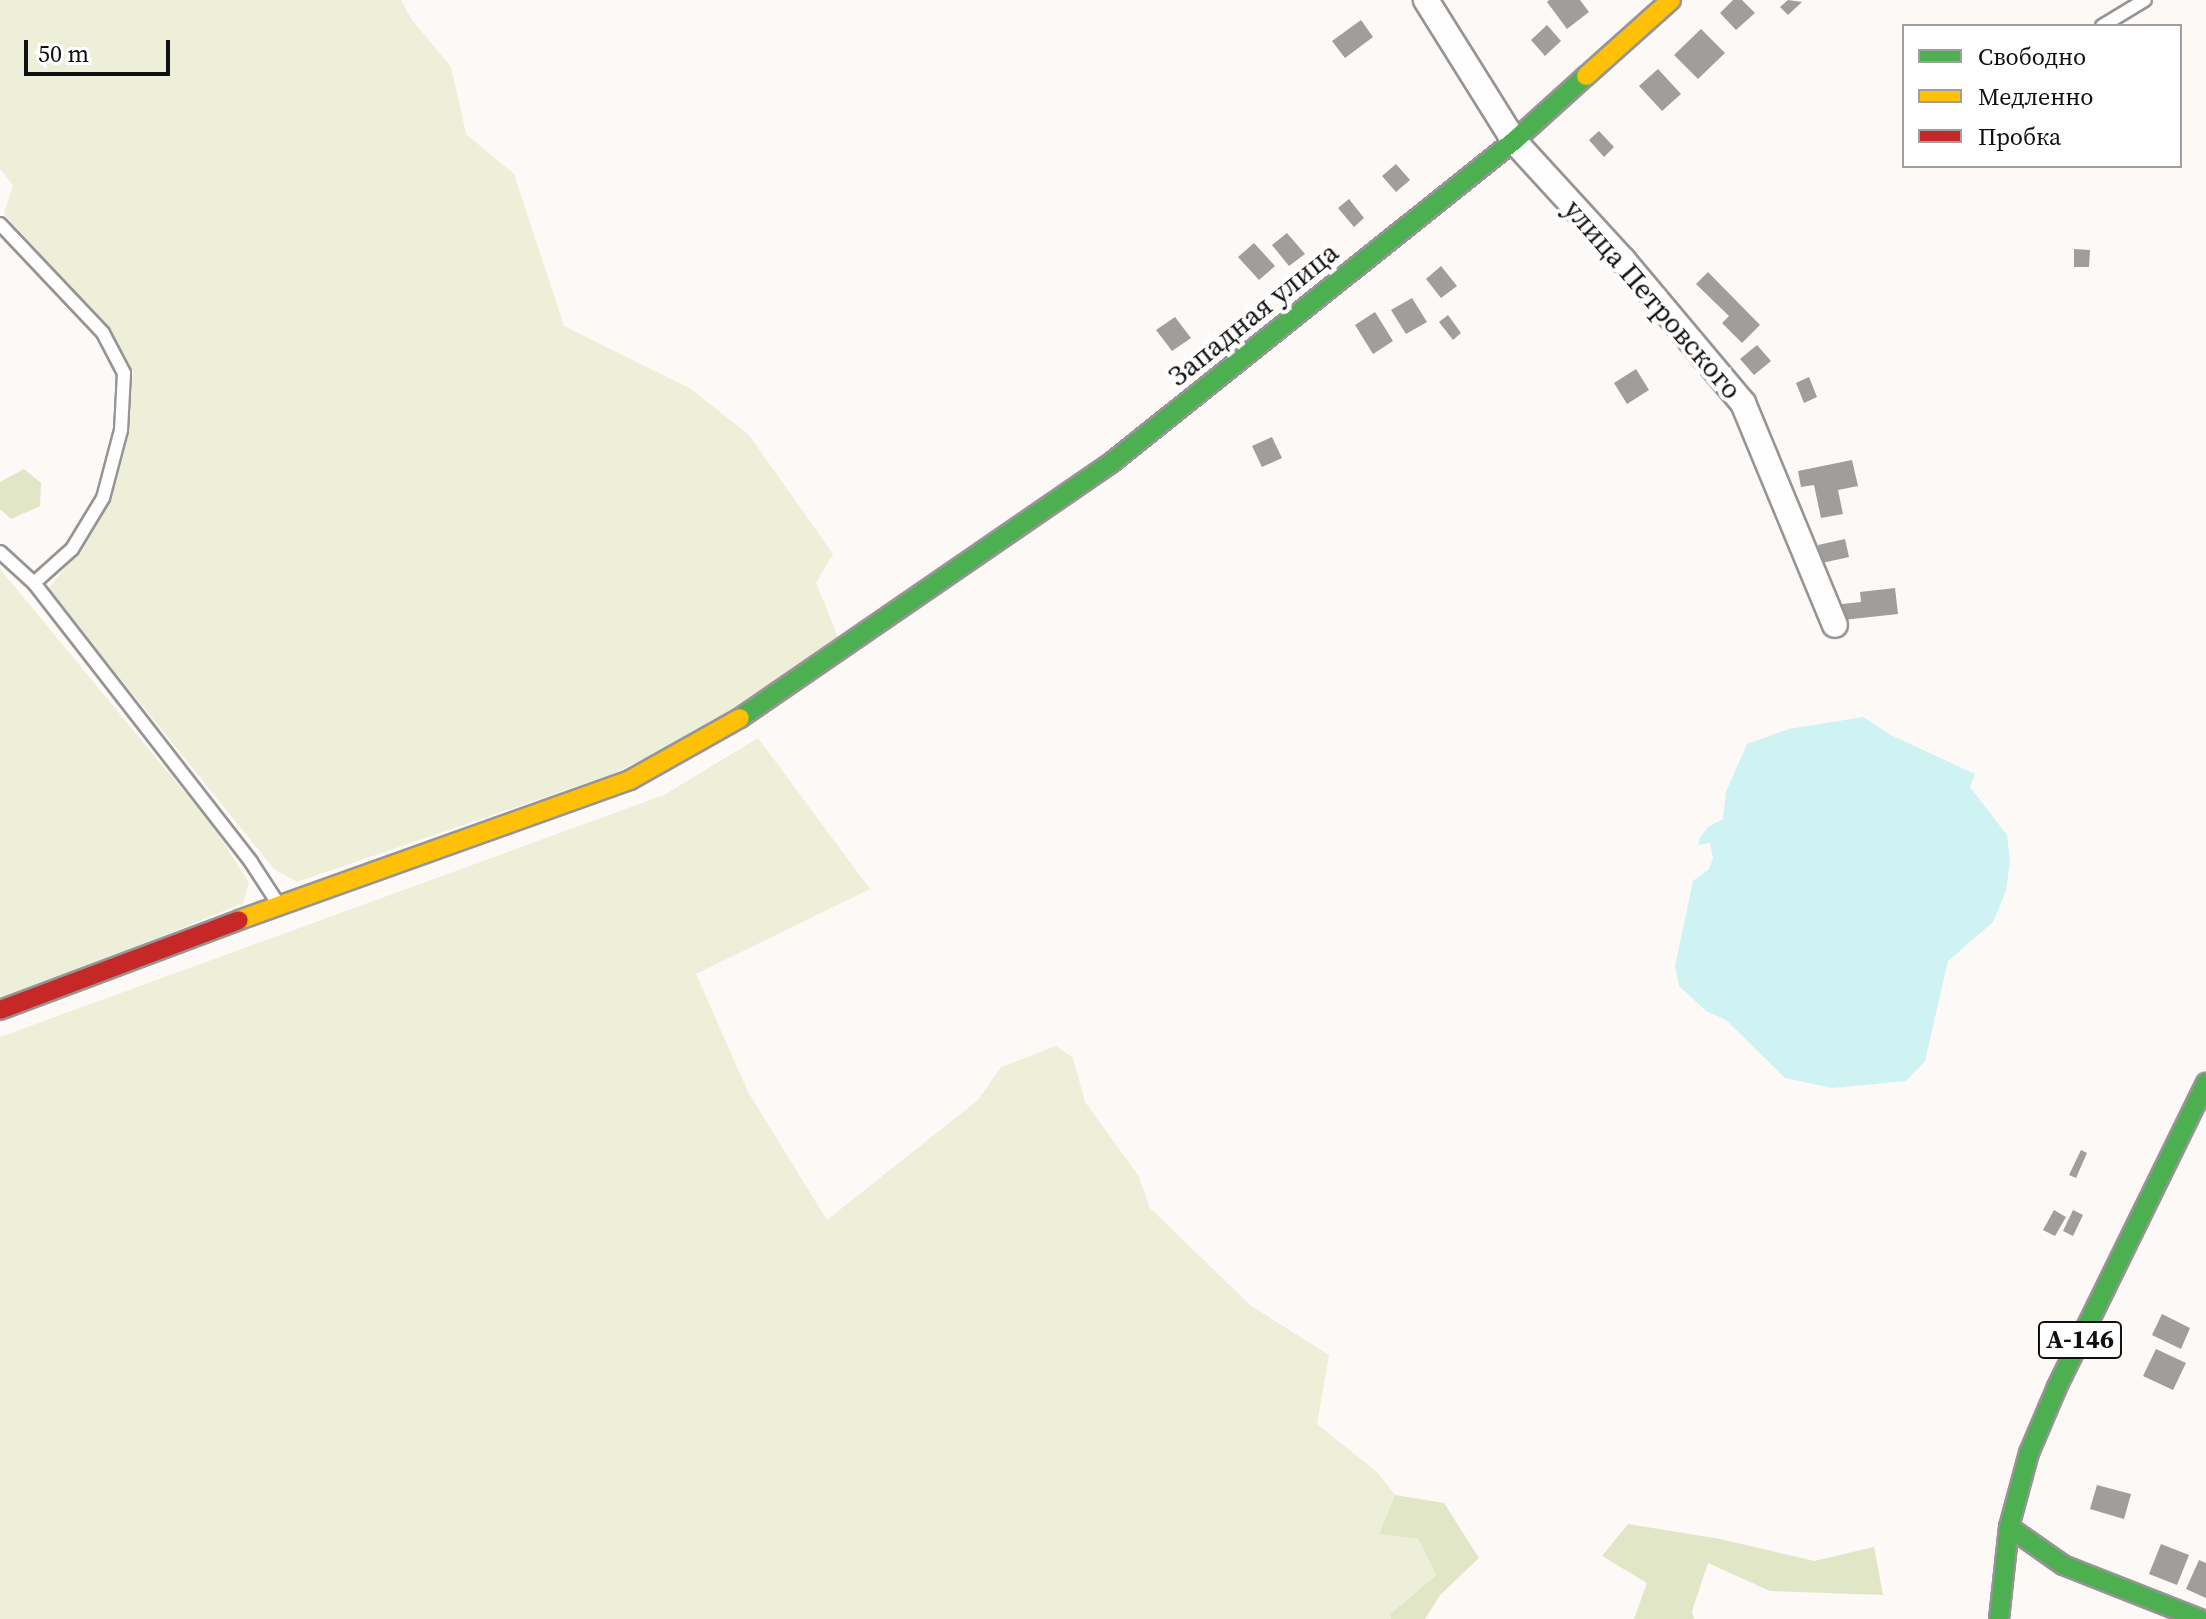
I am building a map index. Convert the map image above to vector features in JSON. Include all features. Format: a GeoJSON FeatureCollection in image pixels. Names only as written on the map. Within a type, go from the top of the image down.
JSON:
{"type":"FeatureCollection","features":[{"type":"Feature","properties":{"kind":"main road","name":"Западная улица"},"geometry":{"type":"LineString","coordinates":[[0,1010],[279,905],[630,780],[725,728],[1111,463],[1514,141],[1671,0]]}},
{"type":"Feature","properties":{"kind":"main road","name":"А-146"},"geometry":{"type":"LineString","coordinates":[[1999,1615],[2009,1527],[2029,1453],[2057,1387],[2199,1116],[2206,1083]]}},
{"type":"Feature","properties":{"kind":"main road"},"geometry":{"type":"LineString","coordinates":[[2009,1527],[2063,1565],[2200,1619]]}},
{"type":"Feature","properties":{"kind":"street","name":"улица Петровского"},"geometry":{"type":"LineString","coordinates":[[1426,0],[1514,141],[1623,260],[1743,403],[1835,625]]}},
{"type":"Feature","properties":{"kind":"lane"},"geometry":{"type":"LineString","coordinates":[[2105,24],[2145,0]]}},
{"type":"Feature","properties":{"kind":"lane"},"geometry":{"type":"LineString","coordinates":[[0,224],[103,333],[124,373],[121,430],[103,498],[72,549],[34,583]]}},
{"type":"Feature","properties":{"kind":"lane"},"geometry":{"type":"LineString","coordinates":[[0,552],[34,583],[251,862],[279,905]]}},
{"type":"Feature","properties":{"kind":"green space"},"geometry":{"type":"Polygon","coordinates":[[[0,0],[401,0],[412,20],[451,67],[466,134],[514,174],[564,326],[691,389],[749,435],[833,554],[816,583],[838,637],[715,725],[612,774],[297,882],[274,869],[48,589],[86,542],[111,492],[127,430],[133,372],[100,319],[4,214],[13,185],[0,169],[0,0]]]}},
{"type":"Feature","properties":{"kind":"green space"},"geometry":{"type":"Polygon","coordinates":[[[24,469],[41,483],[40,506],[11,519],[0,509],[0,482],[24,469]]]}},
{"type":"Feature","properties":{"kind":"green space"},"geometry":{"type":"Polygon","coordinates":[[[0,569],[215,829],[249,883],[243,903],[0,1003],[0,569]]]}},
{"type":"Feature","properties":{"kind":"green space"},"geometry":{"type":"Polygon","coordinates":[[[758,738],[870,889],[696,974],[748,1092],[827,1220],[978,1100],[1001,1067],[1056,1046],[1073,1058],[1085,1102],[1138,1175],[1150,1208],[1250,1305],[1329,1355],[1317,1424],[1377,1472],[1395,1495],[1379,1534],[1418,1539],[1436,1575],[1391,1613],[1391,1619],[0,1619],[0,1037],[664,795],[758,738]]]}},
{"type":"Feature","properties":{"kind":"green space"},"geometry":{"type":"Polygon","coordinates":[[[1395,1495],[1444,1503],[1479,1558],[1440,1595],[1425,1619],[1391,1619],[1390,1614],[1436,1575],[1418,1539],[1379,1534],[1395,1495]]]}},
{"type":"Feature","properties":{"kind":"green space"},"geometry":{"type":"Polygon","coordinates":[[[1628,1524],[1720,1539],[1814,1561],[1874,1547],[1883,1595],[1770,1591],[1708,1563],[1692,1611],[1694,1619],[1634,1619],[1647,1583],[1602,1556],[1628,1524]]]}},
{"type":"Feature","properties":{"kind":"water"},"geometry":{"type":"Polygon","coordinates":[[[1863,717],[1893,736],[1975,774],[1970,787],[2007,835],[2010,861],[2006,891],[1993,922],[1948,961],[1925,1061],[1906,1081],[1832,1088],[1785,1078],[1726,1020],[1706,1011],[1679,986],[1675,966],[1693,881],[1709,869],[1713,858],[1710,843],[1698,845],[1700,837],[1708,827],[1723,819],[1726,792],[1747,744],[1789,729],[1863,717]]]}},
{"type":"Feature","properties":{"kind":"building"},"geometry":{"type":"Polygon","coordinates":[[[1580,0],[1589,12],[1567,29],[1547,2],[1580,0]]]}},
{"type":"Feature","properties":{"kind":"building"},"geometry":{"type":"Polygon","coordinates":[[[1733,0],[1742,0],[1755,13],[1736,30],[1720,13],[1733,0]]]}},
{"type":"Feature","properties":{"kind":"building"},"geometry":{"type":"Polygon","coordinates":[[[1788,0],[1802,2],[1788,15],[1780,7],[1788,0]]]}},
{"type":"Feature","properties":{"kind":"building"},"geometry":{"type":"Polygon","coordinates":[[[1361,20],[1373,37],[1345,58],[1332,41],[1361,20]]]}},
{"type":"Feature","properties":{"kind":"building"},"geometry":{"type":"Polygon","coordinates":[[[1547,25],[1561,41],[1545,56],[1531,40],[1547,25]]]}},
{"type":"Feature","properties":{"kind":"building"},"geometry":{"type":"Polygon","coordinates":[[[1701,29],[1725,53],[1698,79],[1674,55],[1701,29]]]}},
{"type":"Feature","properties":{"kind":"building"},"geometry":{"type":"Polygon","coordinates":[[[1658,69],[1681,94],[1662,111],[1639,86],[1658,69]]]}},
{"type":"Feature","properties":{"kind":"building"},"geometry":{"type":"Polygon","coordinates":[[[1599,131],[1614,147],[1604,157],[1589,140],[1599,131]]]}},
{"type":"Feature","properties":{"kind":"building"},"geometry":{"type":"Polygon","coordinates":[[[1396,164],[1410,180],[1396,192],[1382,176],[1396,164]]]}},
{"type":"Feature","properties":{"kind":"building"},"geometry":{"type":"Polygon","coordinates":[[[1349,199],[1364,218],[1354,227],[1338,208],[1349,199]]]}},
{"type":"Feature","properties":{"kind":"building"},"geometry":{"type":"Polygon","coordinates":[[[1287,233],[1305,254],[1289,266],[1272,245],[1287,233]]]}},
{"type":"Feature","properties":{"kind":"building"},"geometry":{"type":"Polygon","coordinates":[[[1254,243],[1275,266],[1259,280],[1238,257],[1254,243]]]}},
{"type":"Feature","properties":{"kind":"building"},"geometry":{"type":"Polygon","coordinates":[[[2074,249],[2090,250],[2089,267],[2074,267],[2074,249]]]}},
{"type":"Feature","properties":{"kind":"building"},"geometry":{"type":"Polygon","coordinates":[[[1441,266],[1457,286],[1441,298],[1426,279],[1441,266]]]}},
{"type":"Feature","properties":{"kind":"building"},"geometry":{"type":"Polygon","coordinates":[[[1708,272],[1760,325],[1742,343],[1722,323],[1729,316],[1696,284],[1708,272]]]}},
{"type":"Feature","properties":{"kind":"building"},"geometry":{"type":"Polygon","coordinates":[[[1412,298],[1427,322],[1406,334],[1391,310],[1412,298]]]}},
{"type":"Feature","properties":{"kind":"building"},"geometry":{"type":"Polygon","coordinates":[[[1375,312],[1393,341],[1373,354],[1355,325],[1375,312]]]}},
{"type":"Feature","properties":{"kind":"building"},"geometry":{"type":"Polygon","coordinates":[[[1448,315],[1461,333],[1453,340],[1439,322],[1448,315]]]}},
{"type":"Feature","properties":{"kind":"building"},"geometry":{"type":"Polygon","coordinates":[[[1175,317],[1191,338],[1172,351],[1156,330],[1175,317]]]}},
{"type":"Feature","properties":{"kind":"building"},"geometry":{"type":"Polygon","coordinates":[[[1757,345],[1771,361],[1754,375],[1740,359],[1757,345]]]}},
{"type":"Feature","properties":{"kind":"building"},"geometry":{"type":"Polygon","coordinates":[[[1636,369],[1649,390],[1627,404],[1614,383],[1636,369]]]}},
{"type":"Feature","properties":{"kind":"building"},"geometry":{"type":"Polygon","coordinates":[[[1809,377],[1817,397],[1804,403],[1796,383],[1809,377]]]}},
{"type":"Feature","properties":{"kind":"building"},"geometry":{"type":"Polygon","coordinates":[[[1272,437],[1282,458],[1262,467],[1252,446],[1272,437]]]}},
{"type":"Feature","properties":{"kind":"building"},"geometry":{"type":"Polygon","coordinates":[[[1852,460],[1858,486],[1838,490],[1843,514],[1821,518],[1814,485],[1801,487],[1798,471],[1852,460]]]}},
{"type":"Feature","properties":{"kind":"building"},"geometry":{"type":"Polygon","coordinates":[[[1845,539],[1849,557],[1822,563],[1818,545],[1845,539]]]}},
{"type":"Feature","properties":{"kind":"building"},"geometry":{"type":"Polygon","coordinates":[[[1895,588],[1898,614],[1843,620],[1842,604],[1861,602],[1860,592],[1895,588]]]}},
{"type":"Feature","properties":{"kind":"building"},"geometry":{"type":"Polygon","coordinates":[[[2081,1150],[2087,1153],[2076,1178],[2069,1175],[2081,1150]]]}},
{"type":"Feature","properties":{"kind":"building"},"geometry":{"type":"Polygon","coordinates":[[[2054,1210],[2066,1217],[2055,1236],[2043,1230],[2054,1210]]]}},
{"type":"Feature","properties":{"kind":"building"},"geometry":{"type":"Polygon","coordinates":[[[2073,1210],[2083,1215],[2073,1236],[2063,1231],[2073,1210]]]}},
{"type":"Feature","properties":{"kind":"building"},"geometry":{"type":"Polygon","coordinates":[[[2162,1314],[2190,1328],[2181,1349],[2152,1335],[2162,1314]]]}},
{"type":"Feature","properties":{"kind":"building"},"geometry":{"type":"Polygon","coordinates":[[[2156,1349],[2186,1363],[2173,1390],[2143,1376],[2156,1349]]]}},
{"type":"Feature","properties":{"kind":"building"},"geometry":{"type":"Polygon","coordinates":[[[2097,1485],[2131,1494],[2124,1519],[2090,1509],[2097,1485]]]}},
{"type":"Feature","properties":{"kind":"building"},"geometry":{"type":"Polygon","coordinates":[[[2161,1544],[2189,1555],[2177,1585],[2149,1574],[2161,1544]]]}},
{"type":"Feature","properties":{"kind":"building"},"geometry":{"type":"Polygon","coordinates":[[[2199,1560],[2206,1563],[2206,1598],[2186,1589],[2199,1560]]]}},
{"type":"Feature","properties":{"kind":"traffic: fast"},"geometry":{"type":"LineString","coordinates":[[740,718],[1111,463],[1514,141],[1586,76]]}},
{"type":"Feature","properties":{"kind":"traffic: fast"},"geometry":{"type":"LineString","coordinates":[[1999,1619],[2009,1527],[2029,1453],[2057,1387],[2206,1083]]}},
{"type":"Feature","properties":{"kind":"traffic: fast"},"geometry":{"type":"LineString","coordinates":[[2009,1527],[2063,1565],[2200,1619]]}},
{"type":"Feature","properties":{"kind":"traffic: slow"},"geometry":{"type":"LineString","coordinates":[[1586,76],[1671,0]]}},
{"type":"Feature","properties":{"kind":"traffic: slow"},"geometry":{"type":"LineString","coordinates":[[239,920],[630,780],[740,718]]}},
{"type":"Feature","properties":{"kind":"traffic: jam"},"geometry":{"type":"LineString","coordinates":[[0,1010],[239,920]]}}]}
